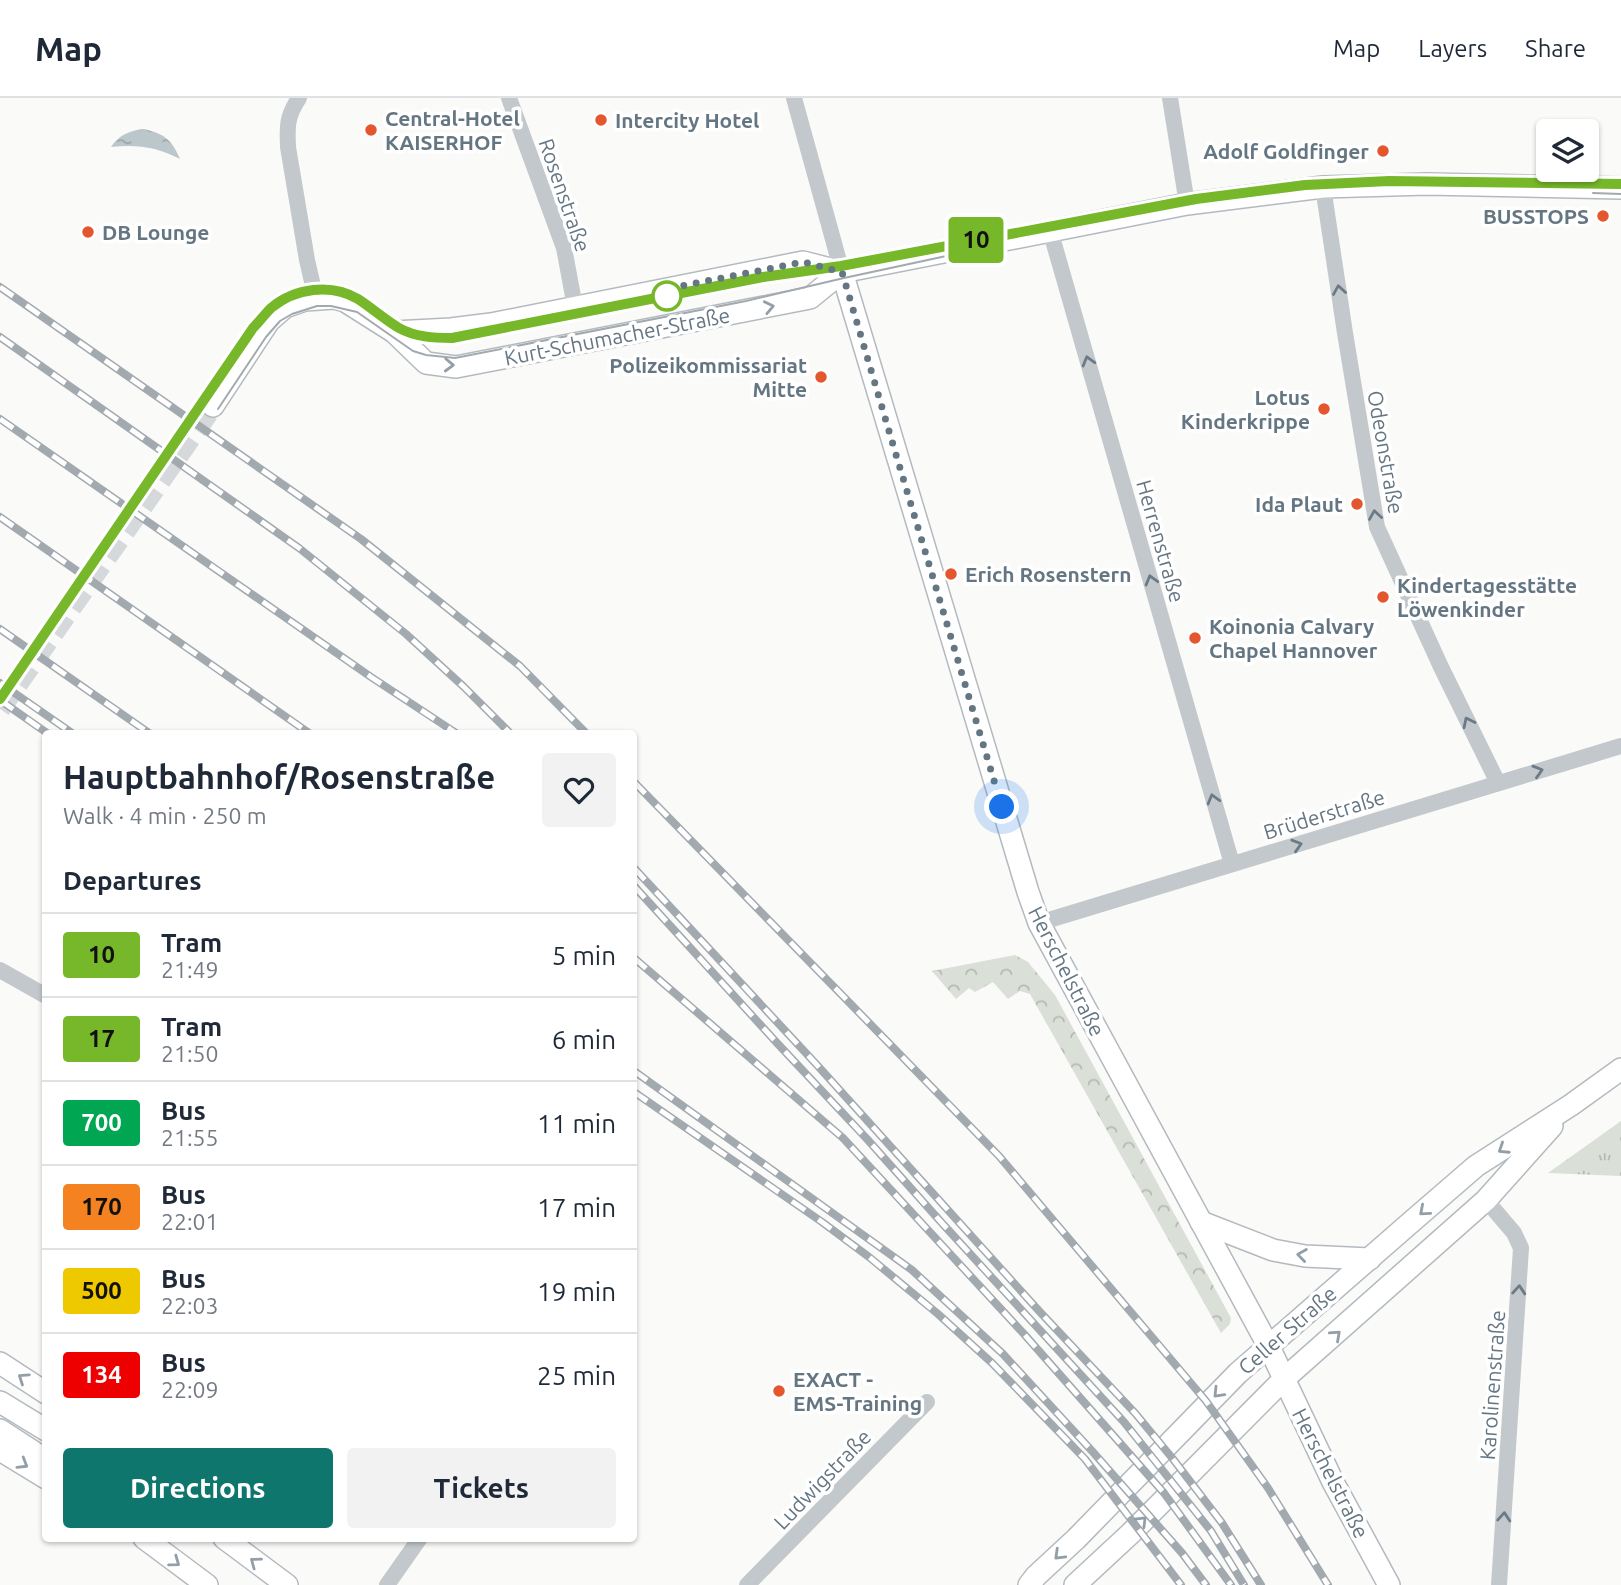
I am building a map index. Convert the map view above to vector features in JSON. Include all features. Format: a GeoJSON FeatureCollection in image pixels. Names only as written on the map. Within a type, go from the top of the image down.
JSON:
{"type":"FeatureCollection","features":[{"type":"Feature","properties":{"kind":"street"},"geometry":{"type":"LineString","coordinates":[[212,406],[269,321],[294,303],[316,299],[288,147],[290,111],[299,98]]}},
{"type":"Feature","properties":{"kind":"street","name":"Rosenstraße"},"geometry":{"type":"LineString","coordinates":[[509,98],[564,248],[575,307]]}},
{"type":"Feature","properties":{"kind":"street"},"geometry":{"type":"LineString","coordinates":[[794,98],[842,272]]}},
{"type":"Feature","properties":{"kind":"street"},"geometry":{"type":"LineString","coordinates":[[1170,98],[1187,204]]}},
{"type":"Feature","properties":{"kind":"street","name":"Kurt-Schumacher-Straße"},"geometry":{"type":"LineString","coordinates":[[394,332],[491,324],[803,262],[842,272],[1187,204],[1323,187],[1427,184],[1621,188]]}},
{"type":"Feature","properties":{"kind":"street","name":"Odeonstraße"},"geometry":{"type":"LineString","coordinates":[[1323,187],[1377,527],[1498,783]]}},
{"type":"Feature","properties":{"kind":"street","name":"Herrenstraße"},"geometry":{"type":"LineString","coordinates":[[1050,230],[1232,864]]}},
{"type":"Feature","properties":{"kind":"street","name":"Kurt-Schumacher-Straße"},"geometry":{"type":"LineString","coordinates":[[316,299],[334,298],[345,301],[394,332],[426,363],[456,367],[810,298],[842,272]]}},
{"type":"Feature","properties":{"kind":"street","name":"Herschelstraße"},"geometry":{"type":"LineString","coordinates":[[842,272],[1039,923],[1269,1347],[1333,1482],[1389,1585]]}},
{"type":"Feature","properties":{"kind":"street","name":"Brüderstraße"},"geometry":{"type":"LineString","coordinates":[[1039,923],[1621,746]]}},
{"type":"Feature","properties":{"kind":"street"},"geometry":{"type":"LineString","coordinates":[[0,970],[42,994]]}},
{"type":"Feature","properties":{"kind":"street","name":"Celler Straße"},"geometry":{"type":"LineString","coordinates":[[1029,1585],[1238,1373],[1475,1166],[1571,1105],[1621,1069]]}},
{"type":"Feature","properties":{"kind":"street","name":"Celler Straße"},"geometry":{"type":"LineString","coordinates":[[1075,1585],[1130,1534],[1284,1379],[1486,1200],[1571,1105]]}},
{"type":"Feature","properties":{"kind":"street","name":"Karolinenstraße"},"geometry":{"type":"LineString","coordinates":[[1486,1200],[1514,1233],[1521,1248],[1499,1585]]}},
{"type":"Feature","properties":{"kind":"street"},"geometry":{"type":"LineString","coordinates":[[1201,1222],[1273,1250],[1305,1256],[1370,1259]]}},
{"type":"Feature","properties":{"kind":"street"},"geometry":{"type":"LineString","coordinates":[[0,1363],[42,1390]]}},
{"type":"Feature","properties":{"kind":"street"},"geometry":{"type":"LineString","coordinates":[[0,1402],[42,1428]]}},
{"type":"Feature","properties":{"kind":"street","name":"Ludwigstraße"},"geometry":{"type":"LineString","coordinates":[[747,1585],[927,1402]]}},
{"type":"Feature","properties":{"kind":"street"},"geometry":{"type":"LineString","coordinates":[[0,1430],[42,1457]]}},
{"type":"Feature","properties":{"kind":"street"},"geometry":{"type":"LineString","coordinates":[[0,1450],[42,1476]]}},
{"type":"Feature","properties":{"kind":"street"},"geometry":{"type":"LineString","coordinates":[[149,1542],[207,1585]]}},
{"type":"Feature","properties":{"kind":"street"},"geometry":{"type":"LineString","coordinates":[[229,1542],[287,1585]]}},
{"type":"Feature","properties":{"kind":"street"},"geometry":{"type":"LineString","coordinates":[[387,1585],[417,1542]]}},
{"type":"Feature","properties":{"kind":"green space"},"geometry":{"type":"Polygon","coordinates":[[[1015,955],[1028,962],[1055,995],[1231,1318],[1230,1324],[1221,1333],[1030,994],[1020,991],[1008,999],[993,982],[975,992],[969,988],[956,999],[932,971],[1015,955]]]}},
{"type":"Feature","properties":{"kind":"green space"},"geometry":{"type":"Polygon","coordinates":[[[1621,1121],[1621,1176],[1548,1173],[1621,1121]]]}},
{"type":"Feature","properties":{"kind":"water"},"geometry":{"type":"Polygon","coordinates":[[[143,129],[166,138],[180,159],[147,147],[111,147],[125,134],[143,129]]]}},
{"type":"Feature","properties":{"kind":"tunnel"},"geometry":{"type":"LineString","coordinates":[[0,709],[213,406]]}},
{"type":"Feature","properties":{"kind":"tram line"},"geometry":{"type":"LineString","coordinates":[[204,399],[266,313],[282,300],[303,292],[319,290],[344,294],[408,332],[435,338],[454,337],[763,277],[841,266],[1196,199],[1305,185],[1389,181],[1621,184]]}},
{"type":"Feature","properties":{"kind":"tram line","name":"10"},"geometry":{"type":"LineString","coordinates":[[0,699],[253,328],[269,310],[290,295],[321,289],[343,292],[401,329],[423,336],[452,338],[763,277],[841,266],[1196,199],[1305,185],[1389,181],[1621,184]]}},
{"type":"Feature","properties":{"kind":"tram line"},"geometry":{"type":"LineString","coordinates":[[1593,193],[1621,194]]}},
{"type":"Feature","properties":{"kind":"tram line"},"geometry":{"type":"LineString","coordinates":[[218,409],[266,337],[280,321],[317,306],[357,312],[413,351],[455,358],[746,301],[951,255]]}},
{"type":"Feature","properties":{"kind":"railway"},"geometry":{"type":"LineString","coordinates":[[0,287],[361,539],[520,666],[583,730]]}},
{"type":"Feature","properties":{"kind":"railway"},"geometry":{"type":"LineString","coordinates":[[0,337],[299,548],[406,634],[507,730]]}},
{"type":"Feature","properties":{"kind":"railway"},"geometry":{"type":"LineString","coordinates":[[0,419],[451,730]]}},
{"type":"Feature","properties":{"kind":"railway"},"geometry":{"type":"LineString","coordinates":[[0,517],[305,730]]}},
{"type":"Feature","properties":{"kind":"railway"},"geometry":{"type":"LineString","coordinates":[[0,629],[145,730]]}},
{"type":"Feature","properties":{"kind":"railway"},"geometry":{"type":"LineString","coordinates":[[0,683],[68,730]]}},
{"type":"Feature","properties":{"kind":"railway"},"geometry":{"type":"LineString","coordinates":[[0,700],[43,730]]}},
{"type":"Feature","properties":{"kind":"railway"},"geometry":{"type":"LineString","coordinates":[[637,785],[999,1156],[1206,1401],[1268,1488],[1328,1585]]}},
{"type":"Feature","properties":{"kind":"railway"},"geometry":{"type":"LineString","coordinates":[[637,871],[1135,1413],[1222,1523],[1261,1585]]}},
{"type":"Feature","properties":{"kind":"railway"},"geometry":{"type":"LineString","coordinates":[[637,889],[1124,1422],[1211,1531],[1244,1585]]}},
{"type":"Feature","properties":{"kind":"railway"},"geometry":{"type":"LineString","coordinates":[[637,961],[843,1138],[1024,1334],[1164,1493],[1231,1585]]}},
{"type":"Feature","properties":{"kind":"railway"},"geometry":{"type":"LineString","coordinates":[[637,1073],[912,1270],[1003,1354],[1182,1553],[1206,1585]]}},
{"type":"Feature","properties":{"kind":"railway"},"geometry":{"type":"LineString","coordinates":[[637,1094],[822,1222],[938,1314],[992,1363],[1085,1459],[1181,1585]]}},
{"type":"Feature","properties":{"kind":"place","name":"Intercity Hotel"},"geometry":{"type":"Point","coordinates":[601,120]}},
{"type":"Feature","properties":{"kind":"place","name":"Central-Hotel KAISERHOF"},"geometry":{"type":"Point","coordinates":[371,130]}},
{"type":"Feature","properties":{"kind":"place","name":"Adolf Goldfinger"},"geometry":{"type":"Point","coordinates":[1383,151]}},
{"type":"Feature","properties":{"kind":"place","name":"BUSSTOPS"},"geometry":{"type":"Point","coordinates":[1603,216]}},
{"type":"Feature","properties":{"kind":"place","name":"DB Lounge"},"geometry":{"type":"Point","coordinates":[88,232]}},
{"type":"Feature","properties":{"kind":"place","name":"Polizeikommissariat Mitte"},"geometry":{"type":"Point","coordinates":[821,377]}},
{"type":"Feature","properties":{"kind":"place","name":"Lotus Kinderkrippe"},"geometry":{"type":"Point","coordinates":[1324,409]}},
{"type":"Feature","properties":{"kind":"place","name":"Ida Plaut"},"geometry":{"type":"Point","coordinates":[1357,504]}},
{"type":"Feature","properties":{"kind":"place","name":"Erich Rosenstern"},"geometry":{"type":"Point","coordinates":[951,574]}},
{"type":"Feature","properties":{"kind":"place","name":"Kindertagesstätte Löwenkinder"},"geometry":{"type":"Point","coordinates":[1383,597]}},
{"type":"Feature","properties":{"kind":"place","name":"Koinonia Calvary Chapel Hannover"},"geometry":{"type":"Point","coordinates":[1195,638]}},
{"type":"Feature","properties":{"kind":"place","name":"EXACT - EMS-Training"},"geometry":{"type":"Point","coordinates":[779,1391]}},
{"type":"Feature","properties":{"kind":"route"},"geometry":{"type":"LineString","coordinates":[[667,296],[666,289],[803,262],[842,272],[1002,807]]}}]}
